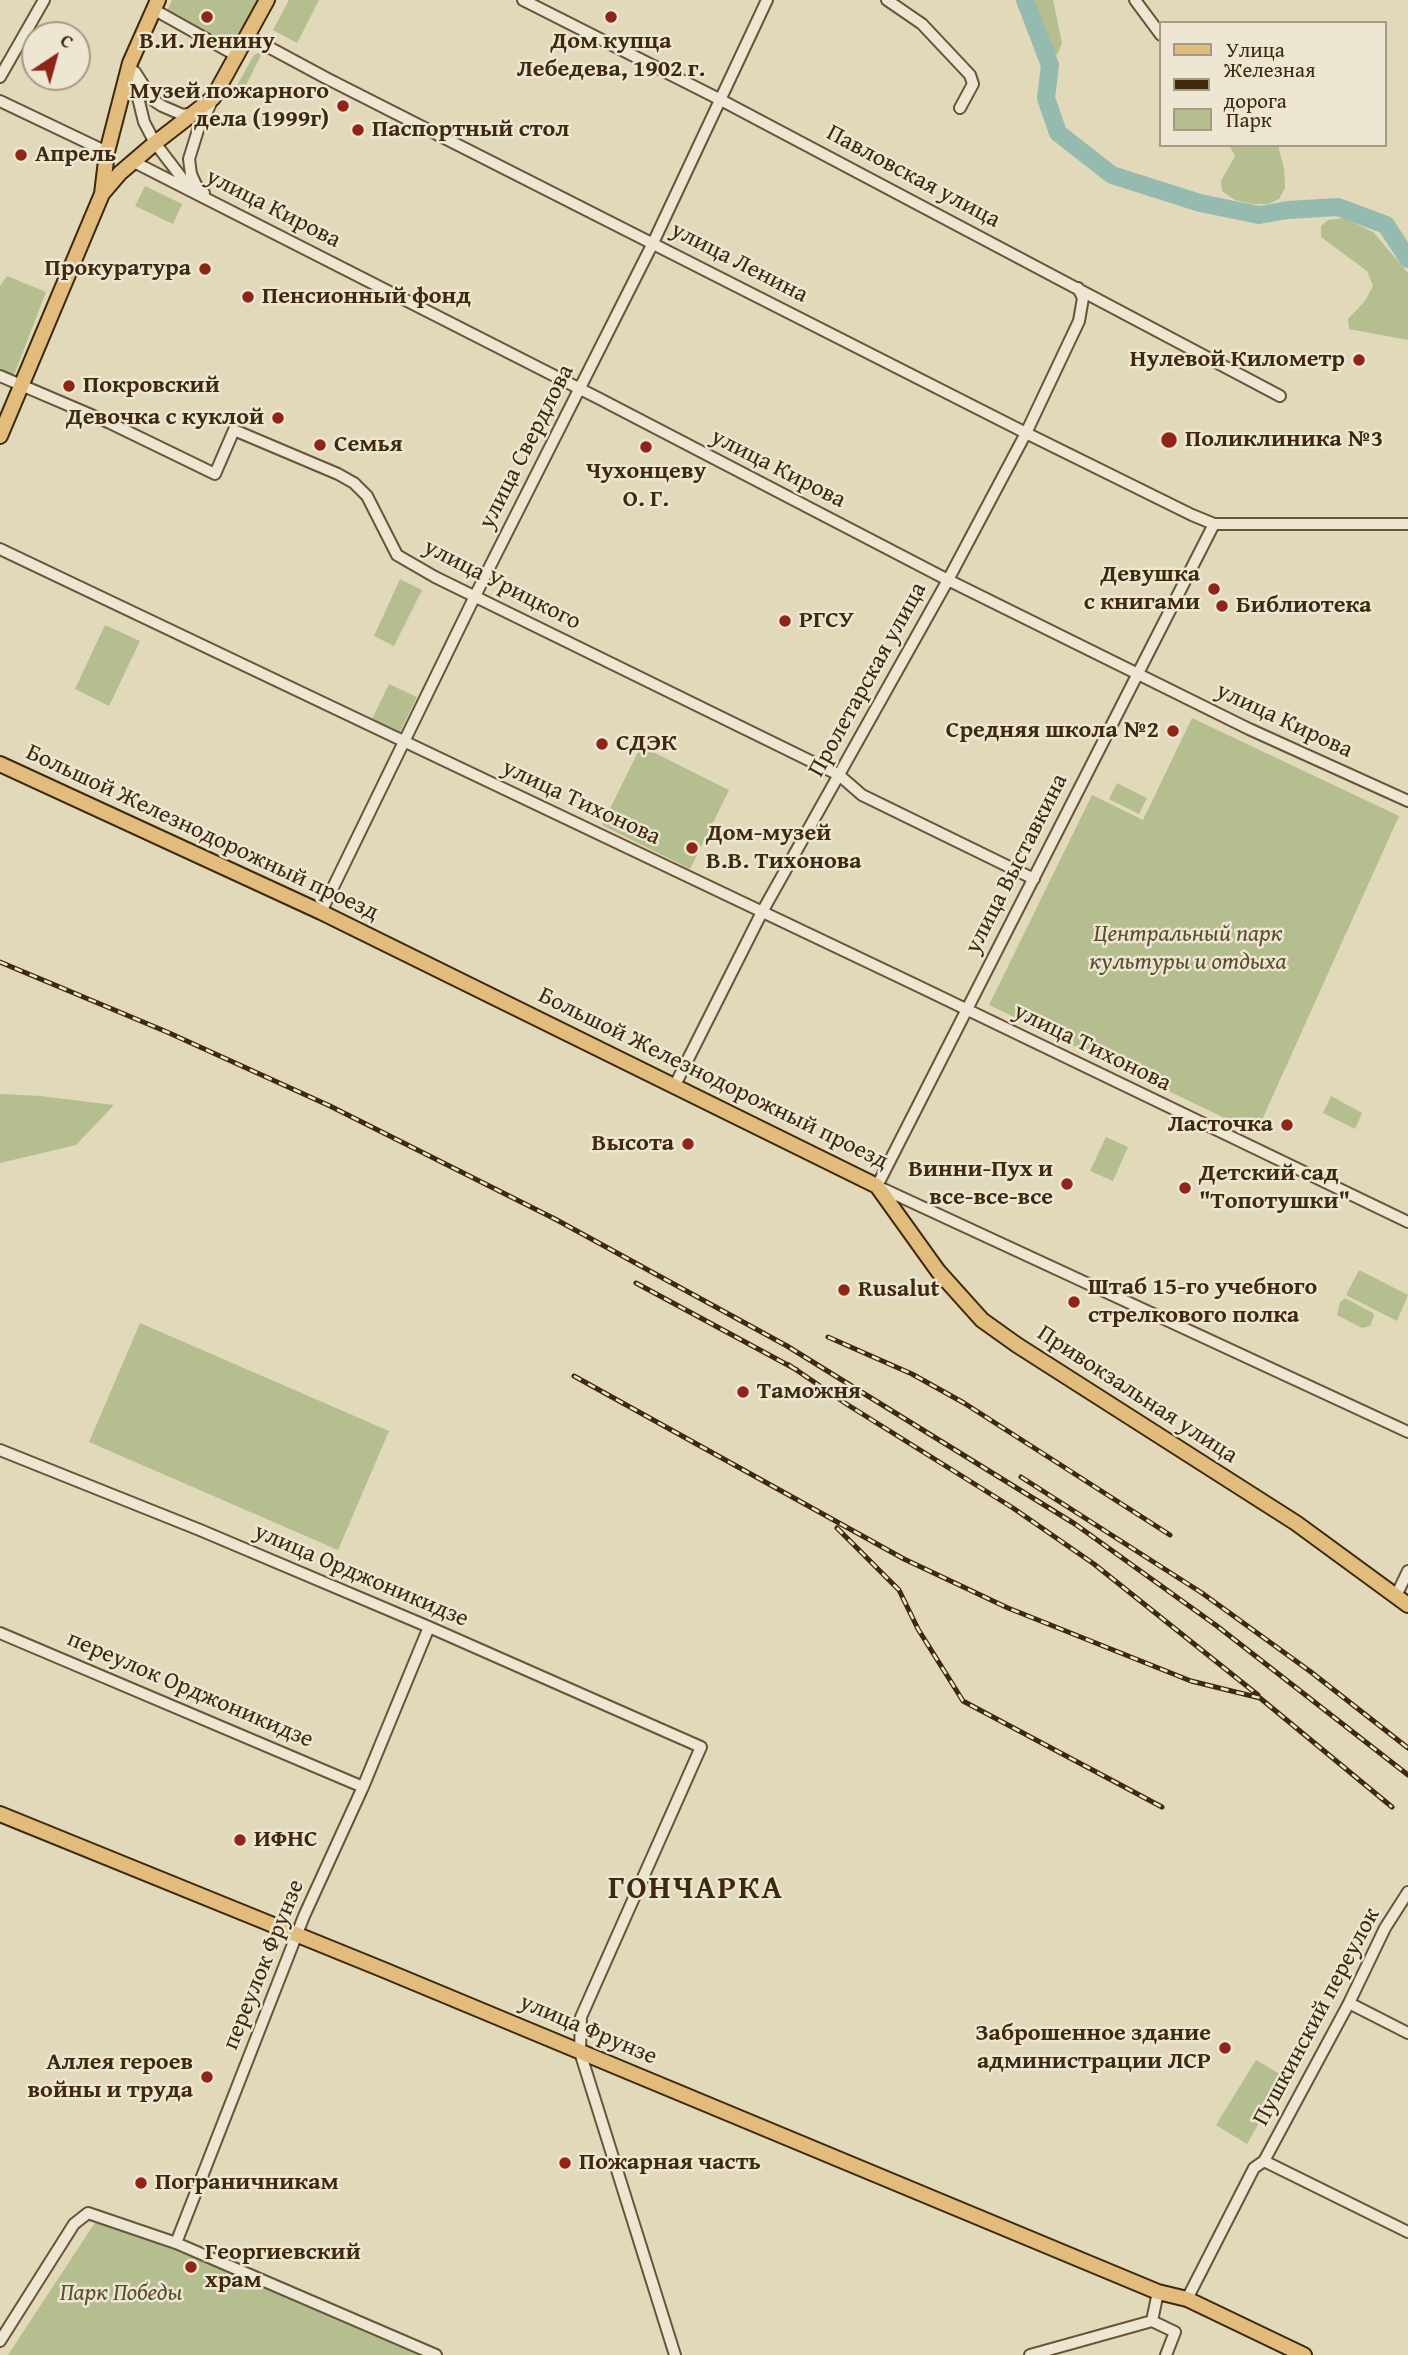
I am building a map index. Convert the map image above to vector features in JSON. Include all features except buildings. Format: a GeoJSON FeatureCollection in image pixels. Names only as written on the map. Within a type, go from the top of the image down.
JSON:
{"type":"FeatureCollection","features":[{"type":"Feature","properties":{"kind":"main road"},"geometry":{"type":"LineString","coordinates":[[102,194],[155,143],[213,98],[267,0]]}},
{"type":"Feature","properties":{"kind":"main road"},"geometry":{"type":"LineString","coordinates":[[0,436],[102,194],[107,152],[130,63],[155,5]]}},
{"type":"Feature","properties":{"kind":"main road","name":"Большой Железнодорожный проезд"},"geometry":{"type":"LineString","coordinates":[[0,764],[321,912],[877,1186]]}},
{"type":"Feature","properties":{"kind":"main road","name":"Привокзальная улица"},"geometry":{"type":"LineString","coordinates":[[877,1186],[938,1271],[982,1320],[1296,1523],[1408,1605]]}},
{"type":"Feature","properties":{"kind":"main road","name":"улица Фрунзе"},"geometry":{"type":"LineString","coordinates":[[0,1814],[1158,2292],[1187,2299],[1304,2355]]}},
{"type":"Feature","properties":{"kind":"street"},"geometry":{"type":"LineString","coordinates":[[0,77],[44,0]]}},
{"type":"Feature","properties":{"kind":"street","name":"Павловская улица"},"geometry":{"type":"LineString","coordinates":[[523,0],[719,99],[1280,396]]}},
{"type":"Feature","properties":{"kind":"street","name":"улица Свердлова"},"geometry":{"type":"LineString","coordinates":[[321,912],[475,596],[653,243],[767,0]]}},
{"type":"Feature","properties":{"kind":"street"},"geometry":{"type":"LineString","coordinates":[[887,0],[922,24],[970,75],[973,84],[960,108]]}},
{"type":"Feature","properties":{"kind":"street"},"geometry":{"type":"LineString","coordinates":[[1135,0],[1160,34]]}},
{"type":"Feature","properties":{"kind":"street"},"geometry":{"type":"LineString","coordinates":[[155,5],[237,56]]}},
{"type":"Feature","properties":{"kind":"street","name":"улица Ленина"},"geometry":{"type":"LineString","coordinates":[[248,36],[1026,433],[1213,524]]}},
{"type":"Feature","properties":{"kind":"street"},"geometry":{"type":"LineString","coordinates":[[130,63],[153,100],[183,115],[195,113]]}},
{"type":"Feature","properties":{"kind":"street"},"geometry":{"type":"LineString","coordinates":[[130,63],[144,122],[155,143],[193,192]]}},
{"type":"Feature","properties":{"kind":"street"},"geometry":{"type":"LineString","coordinates":[[213,98],[198,130],[189,159],[196,185],[213,202]]}},
{"type":"Feature","properties":{"kind":"street"},"geometry":{"type":"LineString","coordinates":[[0,101],[107,152]]}},
{"type":"Feature","properties":{"kind":"street","name":"улица Кирова"},"geometry":{"type":"LineString","coordinates":[[134,162],[948,580],[1249,729],[1408,801]]}},
{"type":"Feature","properties":{"kind":"street","name":"Пролетарская улица"},"geometry":{"type":"LineString","coordinates":[[674,1087],[762,912],[948,580],[1026,433],[1079,321],[1083,298],[1078,288]]}},
{"type":"Feature","properties":{"kind":"street","name":"улица Урицкого"},"geometry":{"type":"LineString","coordinates":[[0,376],[110,423],[215,474],[234,430],[338,474],[354,483],[367,496],[397,555],[839,775],[862,795],[1034,879]]}},
{"type":"Feature","properties":{"kind":"street"},"geometry":{"type":"LineString","coordinates":[[1213,524],[1408,524]]}},
{"type":"Feature","properties":{"kind":"street","name":"улица Выставкина"},"geometry":{"type":"LineString","coordinates":[[877,1186],[1213,524]]}},
{"type":"Feature","properties":{"kind":"street","name":"улица Тихонова"},"geometry":{"type":"LineString","coordinates":[[0,549],[1408,1222]]}},
{"type":"Feature","properties":{"kind":"street","name":"Большой Железнодорожный проезд"},"geometry":{"type":"LineString","coordinates":[[877,1186],[1408,1432]]}},
{"type":"Feature","properties":{"kind":"street","name":"улица Орджоникидзе"},"geometry":{"type":"LineString","coordinates":[[0,1450],[200,1530],[429,1627],[701,1747],[581,2017],[580,2052]]}},
{"type":"Feature","properties":{"kind":"street"},"geometry":{"type":"LineString","coordinates":[[1395,1596],[1408,1572]]}},
{"type":"Feature","properties":{"kind":"street","name":"переулок Фрунзе"},"geometry":{"type":"LineString","coordinates":[[176,2243],[297,1935],[363,1787],[429,1627]]}},
{"type":"Feature","properties":{"kind":"street","name":"переулок Орджоникидзе"},"geometry":{"type":"LineString","coordinates":[[0,1633],[363,1787]]}},
{"type":"Feature","properties":{"kind":"street","name":"Пушкинский переулок"},"geometry":{"type":"LineString","coordinates":[[1187,2299],[1254,2168],[1265,2161],[1349,2003],[1385,1928],[1408,1892]]}},
{"type":"Feature","properties":{"kind":"street"},"geometry":{"type":"LineString","coordinates":[[1349,2003],[1408,2033]]}},
{"type":"Feature","properties":{"kind":"street"},"geometry":{"type":"LineString","coordinates":[[580,2052],[675,2355]]}},
{"type":"Feature","properties":{"kind":"street"},"geometry":{"type":"LineString","coordinates":[[1265,2161],[1408,2232]]}},
{"type":"Feature","properties":{"kind":"street"},"geometry":{"type":"LineString","coordinates":[[0,2341],[74,2224],[88,2213],[176,2243],[436,2355]]}},
{"type":"Feature","properties":{"kind":"street"},"geometry":{"type":"LineString","coordinates":[[1152,2321],[1158,2292]]}},
{"type":"Feature","properties":{"kind":"street"},"geometry":{"type":"LineString","coordinates":[[1030,2355],[1152,2321],[1175,2332],[1166,2355]]}},
{"type":"Feature","properties":{"kind":"green space"},"geometry":{"type":"Polygon","coordinates":[[[172,0],[257,0],[231,51],[165,15],[172,0]]]}},
{"type":"Feature","properties":{"kind":"green space"},"geometry":{"type":"Polygon","coordinates":[[[289,0],[319,0],[297,43],[273,30],[289,0]]]}},
{"type":"Feature","properties":{"kind":"green space"},"geometry":{"type":"Polygon","coordinates":[[[1035,0],[1053,0],[1062,43],[1057,55],[1050,52],[1035,0]]]}},
{"type":"Feature","properties":{"kind":"green space"},"geometry":{"type":"Polygon","coordinates":[[[263,51],[242,93],[235,89],[254,55],[263,51]]]}},
{"type":"Feature","properties":{"kind":"green space"},"geometry":{"type":"Polygon","coordinates":[[[1230,147],[1279,147],[1284,168],[1285,188],[1279,199],[1268,204],[1252,204],[1235,200],[1222,191],[1221,181],[1235,156],[1230,147]]]}},
{"type":"Feature","properties":{"kind":"green space"},"geometry":{"type":"Polygon","coordinates":[[[145,186],[182,204],[173,224],[135,206],[145,186]]]}},
{"type":"Feature","properties":{"kind":"green space"},"geometry":{"type":"Polygon","coordinates":[[[1344,218],[1373,232],[1408,273],[1408,340],[1349,329],[1348,319],[1365,301],[1373,286],[1367,271],[1321,237],[1321,226],[1328,220],[1344,218]]]}},
{"type":"Feature","properties":{"kind":"green space"},"geometry":{"type":"Polygon","coordinates":[[[7,276],[46,292],[14,375],[0,369],[0,286],[7,276]]]}},
{"type":"Feature","properties":{"kind":"green space"},"geometry":{"type":"Polygon","coordinates":[[[400,579],[422,590],[394,646],[374,636],[400,579]]]}},
{"type":"Feature","properties":{"kind":"green space"},"geometry":{"type":"Polygon","coordinates":[[[105,625],[140,641],[109,706],[75,689],[105,625]]]}},
{"type":"Feature","properties":{"kind":"green space"},"geometry":{"type":"Polygon","coordinates":[[[389,684],[417,697],[400,732],[372,719],[389,684]]]}},
{"type":"Feature","properties":{"kind":"green space","name":"Центральный парк культуры и отдыха"},"geometry":{"type":"Polygon","coordinates":[[[1192,718],[1399,816],[1256,1133],[989,1005],[1092,795],[1143,820],[1192,718]]]}},
{"type":"Feature","properties":{"kind":"green space"},"geometry":{"type":"Polygon","coordinates":[[[641,746],[729,790],[690,869],[602,825],[641,746]]]}},
{"type":"Feature","properties":{"kind":"green space"},"geometry":{"type":"Polygon","coordinates":[[[1117,783],[1147,798],[1139,814],[1109,799],[1117,783]]]}},
{"type":"Feature","properties":{"kind":"green space"},"geometry":{"type":"Polygon","coordinates":[[[0,1094],[114,1105],[76,1145],[0,1163],[0,1094]]]}},
{"type":"Feature","properties":{"kind":"green space"},"geometry":{"type":"Polygon","coordinates":[[[1331,1096],[1362,1113],[1355,1129],[1323,1113],[1331,1096]]]}},
{"type":"Feature","properties":{"kind":"green space"},"geometry":{"type":"Polygon","coordinates":[[[1106,1137],[1128,1147],[1113,1181],[1090,1171],[1106,1137]]]}},
{"type":"Feature","properties":{"kind":"green space"},"geometry":{"type":"Polygon","coordinates":[[[1359,1270],[1408,1295],[1397,1321],[1346,1295],[1359,1270]]]}},
{"type":"Feature","properties":{"kind":"green space"},"geometry":{"type":"Polygon","coordinates":[[[1345,1298],[1373,1313],[1370,1326],[1362,1328],[1337,1315],[1340,1302],[1345,1298]]]}},
{"type":"Feature","properties":{"kind":"green space"},"geometry":{"type":"Polygon","coordinates":[[[140,1323],[389,1431],[338,1550],[89,1442],[140,1323]]]}},
{"type":"Feature","properties":{"kind":"green space"},"geometry":{"type":"Polygon","coordinates":[[[1256,2060],[1285,2077],[1247,2144],[1216,2125],[1256,2060]]]}},
{"type":"Feature","properties":{"kind":"green space","name":"Парк Победы"},"geometry":{"type":"Polygon","coordinates":[[[98,2218],[424,2355],[8,2355],[98,2218]]]}},
{"type":"Feature","properties":{"kind":"waterway"},"geometry":{"type":"LineString","coordinates":[[1025,0],[1050,65],[1046,98],[1058,133],[1112,175],[1200,203],[1259,215],[1338,207],[1386,225],[1408,259]]}},
{"type":"Feature","properties":{"kind":"railway"},"geometry":{"type":"LineString","coordinates":[[0,962],[167,1032],[330,1106],[555,1219],[787,1346],[1075,1524],[1217,1626],[1408,1775]]}},
{"type":"Feature","properties":{"kind":"railway"},"geometry":{"type":"LineString","coordinates":[[636,1283],[797,1370]]}},
{"type":"Feature","properties":{"kind":"railway"},"geometry":{"type":"LineString","coordinates":[[828,1337],[912,1374],[964,1403],[1170,1535]]}},
{"type":"Feature","properties":{"kind":"railway"},"geometry":{"type":"LineString","coordinates":[[789,1365],[1013,1508],[1094,1564],[1258,1695]]}},
{"type":"Feature","properties":{"kind":"railway"},"geometry":{"type":"LineString","coordinates":[[574,1376],[904,1559],[1008,1608],[1191,1681],[1260,1698],[1392,1807]]}},
{"type":"Feature","properties":{"kind":"railway"},"geometry":{"type":"LineString","coordinates":[[1021,1477],[1202,1593],[1311,1672],[1408,1748]]}},
{"type":"Feature","properties":{"kind":"railway"},"geometry":{"type":"LineString","coordinates":[[837,1528],[899,1590],[918,1629],[963,1701],[1162,1807]]}},
{"type":"Feature","properties":{"kind":"place","name":"В.И. Ленину"},"geometry":{"type":"Point","coordinates":[207,17]}},
{"type":"Feature","properties":{"kind":"place","name":"Дом купца Лебедева, 1902 г."},"geometry":{"type":"Point","coordinates":[611,17]}},
{"type":"Feature","properties":{"kind":"place","name":"Музей пожарного дела (1999г)"},"geometry":{"type":"Point","coordinates":[343,106]}},
{"type":"Feature","properties":{"kind":"place","name":"Паспортный стол"},"geometry":{"type":"Point","coordinates":[358,130]}},
{"type":"Feature","properties":{"kind":"place","name":"Апрель"},"geometry":{"type":"Point","coordinates":[21,155]}},
{"type":"Feature","properties":{"kind":"place","name":"Прокуратура"},"geometry":{"type":"Point","coordinates":[205,269]}},
{"type":"Feature","properties":{"kind":"place","name":"Пенсионный фонд"},"geometry":{"type":"Point","coordinates":[248,297]}},
{"type":"Feature","properties":{"kind":"place","name":"Нулевой Километр"},"geometry":{"type":"Point","coordinates":[1359,360]}},
{"type":"Feature","properties":{"kind":"place","name":"Покровский"},"geometry":{"type":"Point","coordinates":[69,386]}},
{"type":"Feature","properties":{"kind":"place","name":"Девочка с куклой"},"geometry":{"type":"Point","coordinates":[278,418]}},
{"type":"Feature","properties":{"kind":"place","name":"Поликлиника №3"},"geometry":{"type":"Point","coordinates":[1169,440]}},
{"type":"Feature","properties":{"kind":"place","name":"Семья"},"geometry":{"type":"Point","coordinates":[320,445]}},
{"type":"Feature","properties":{"kind":"place","name":"Чухонцеву О. Г."},"geometry":{"type":"Point","coordinates":[646,447]}},
{"type":"Feature","properties":{"kind":"place","name":"Девушка с книгами"},"geometry":{"type":"Point","coordinates":[1214,589]}},
{"type":"Feature","properties":{"kind":"place","name":"Библиотека"},"geometry":{"type":"Point","coordinates":[1222,606]}},
{"type":"Feature","properties":{"kind":"place","name":"РГСУ"},"geometry":{"type":"Point","coordinates":[785,621]}},
{"type":"Feature","properties":{"kind":"place","name":"Средняя школа №2"},"geometry":{"type":"Point","coordinates":[1173,731]}},
{"type":"Feature","properties":{"kind":"place","name":"СДЭК"},"geometry":{"type":"Point","coordinates":[602,744]}},
{"type":"Feature","properties":{"kind":"place","name":"Дом-музей В.В. Тихонова"},"geometry":{"type":"Point","coordinates":[692,848]}},
{"type":"Feature","properties":{"kind":"place","name":"Ласточка"},"geometry":{"type":"Point","coordinates":[1287,1125]}},
{"type":"Feature","properties":{"kind":"place","name":"Высота"},"geometry":{"type":"Point","coordinates":[688,1144]}},
{"type":"Feature","properties":{"kind":"place","name":"Винни-Пух и все-все-все"},"geometry":{"type":"Point","coordinates":[1067,1184]}},
{"type":"Feature","properties":{"kind":"place","name":"Детский сад \"Топотушки\""},"geometry":{"type":"Point","coordinates":[1185,1188]}},
{"type":"Feature","properties":{"kind":"place","name":"Rusalut"},"geometry":{"type":"Point","coordinates":[844,1290]}},
{"type":"Feature","properties":{"kind":"place","name":"Штаб 15-го учебного стрелкового полка"},"geometry":{"type":"Point","coordinates":[1074,1302]}},
{"type":"Feature","properties":{"kind":"place","name":"Таможня"},"geometry":{"type":"Point","coordinates":[743,1392]}},
{"type":"Feature","properties":{"kind":"place","name":"ИФНС"},"geometry":{"type":"Point","coordinates":[240,1840]}},
{"type":"Feature","properties":{"kind":"place","name":"Заброшенное здание администрации ЛСР"},"geometry":{"type":"Point","coordinates":[1225,2048]}},
{"type":"Feature","properties":{"kind":"place","name":"Аллея героев войны и труда"},"geometry":{"type":"Point","coordinates":[207,2077]}},
{"type":"Feature","properties":{"kind":"place","name":"Пожарная часть"},"geometry":{"type":"Point","coordinates":[565,2163]}},
{"type":"Feature","properties":{"kind":"place","name":"Пограничникам"},"geometry":{"type":"Point","coordinates":[141,2183]}},
{"type":"Feature","properties":{"kind":"place","name":"Георгиевский храм"},"geometry":{"type":"Point","coordinates":[191,2267]}},
{"type":"Feature","properties":{"kind":"district","name":"ГОНЧАРКА"},"geometry":{"type":"Point","coordinates":[696,1890]}}]}
